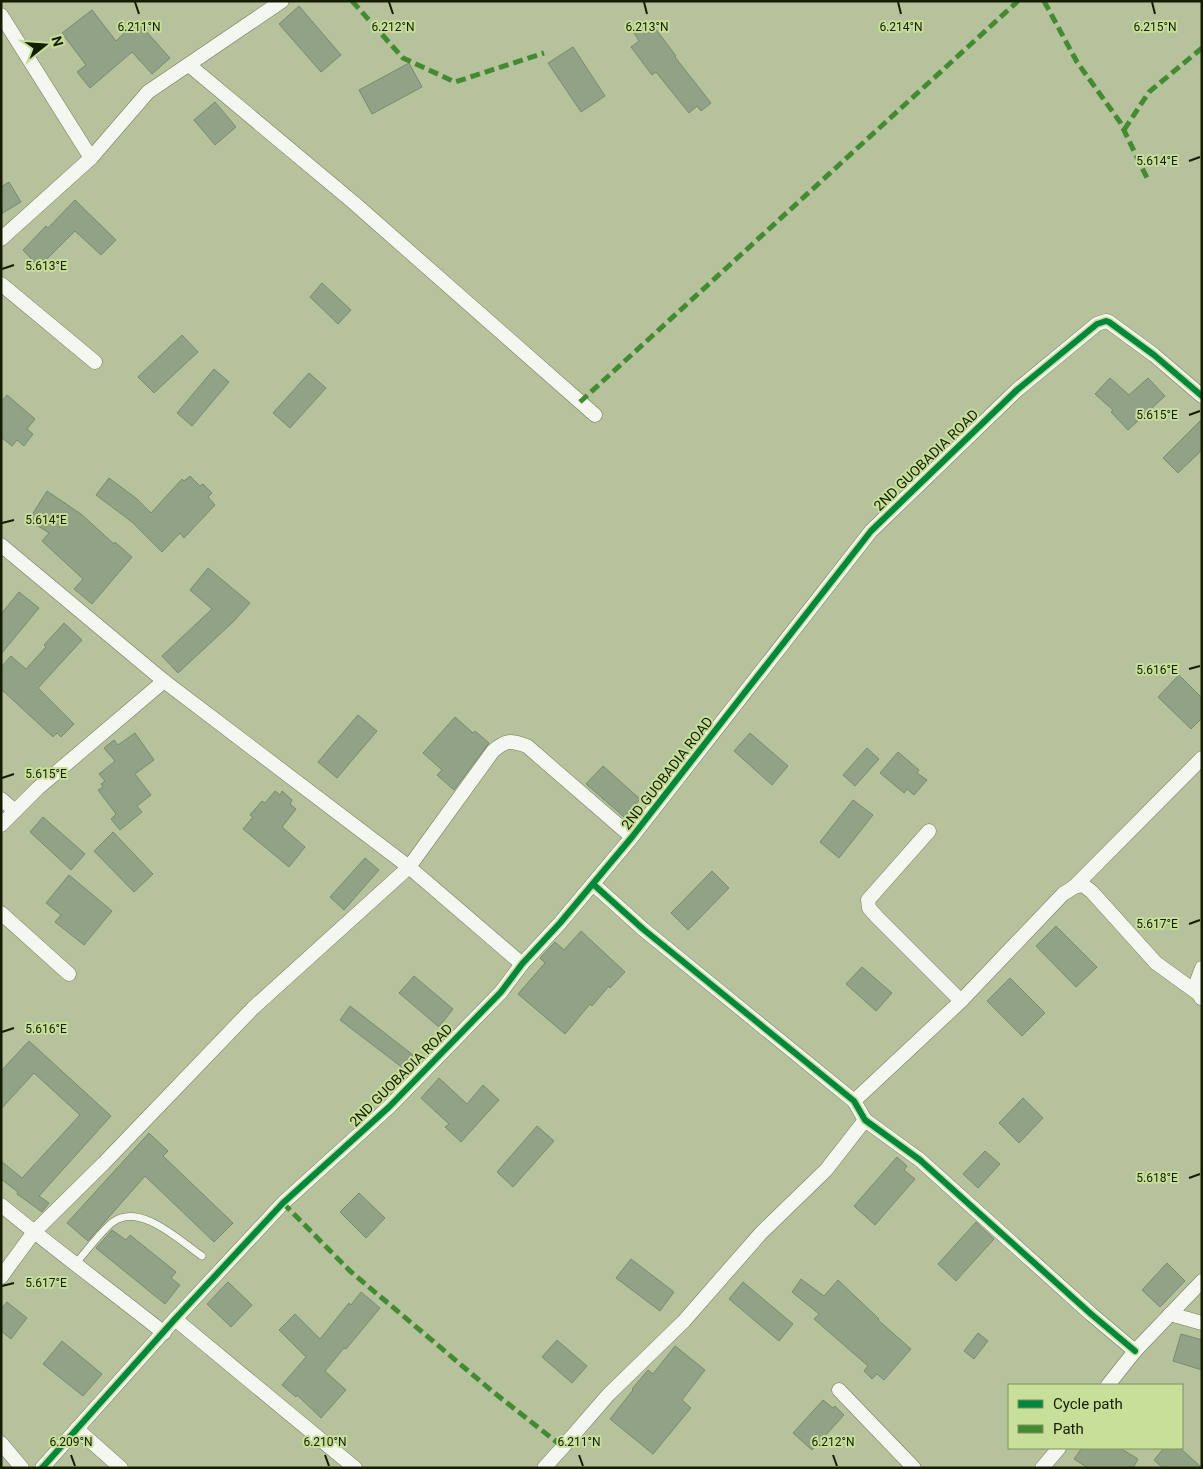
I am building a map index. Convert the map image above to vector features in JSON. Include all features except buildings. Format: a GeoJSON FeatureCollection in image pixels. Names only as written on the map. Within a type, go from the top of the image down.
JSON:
{"type":"FeatureCollection","features":[{"type":"Feature","properties":{"kind":"street"},"geometry":{"type":"LineString","coordinates":[[1,240],[91,158],[148,92],[282,1]]}},
{"type":"Feature","properties":{"kind":"street"},"geometry":{"type":"LineString","coordinates":[[1,15],[91,158]]}},
{"type":"Feature","properties":{"kind":"street"},"geometry":{"type":"LineString","coordinates":[[189,65],[353,202],[595,415]]}},
{"type":"Feature","properties":{"kind":"street"},"geometry":{"type":"LineString","coordinates":[[1,284],[95,362]]}},
{"type":"Feature","properties":{"kind":"street","name":"2ND GUOBADIA ROAD"},"geometry":{"type":"LineString","coordinates":[[42,1468],[176,1319],[284,1203],[389,1106],[501,992],[522,964],[632,838],[871,531],[1017,390],[1097,324],[1106,321],[1154,355],[1202,396]]}},
{"type":"Feature","properties":{"kind":"street"},"geometry":{"type":"LineString","coordinates":[[1,545],[164,681],[409,868],[522,964]]}},
{"type":"Feature","properties":{"kind":"street"},"geometry":{"type":"LineString","coordinates":[[1,825],[38,788],[164,681]]}},
{"type":"Feature","properties":{"kind":"street"},"geometry":{"type":"LineString","coordinates":[[1,1277],[34,1232],[104,1163],[253,1008],[409,868],[493,751],[502,743],[513,741],[526,746],[632,838]]}},
{"type":"Feature","properties":{"kind":"street"},"geometry":{"type":"LineString","coordinates":[[854,1101],[961,1001],[1063,894],[1074,887],[1202,758]]}},
{"type":"Feature","properties":{"kind":"street"},"geometry":{"type":"LineString","coordinates":[[1,799],[15,811]]}},
{"type":"Feature","properties":{"kind":"street"},"geometry":{"type":"LineString","coordinates":[[929,831],[868,900],[869,908],[961,1001]]}},
{"type":"Feature","properties":{"kind":"street"},"geometry":{"type":"LineString","coordinates":[[593,884],[643,929],[854,1101],[865,1120],[920,1160],[1090,1314],[1135,1351]]}},
{"type":"Feature","properties":{"kind":"street"},"geometry":{"type":"LineString","coordinates":[[1074,887],[1083,886],[1092,892],[1156,963],[1200,996]]}},
{"type":"Feature","properties":{"kind":"street"},"geometry":{"type":"LineString","coordinates":[[1,913],[68,974]]}},
{"type":"Feature","properties":{"kind":"street"},"geometry":{"type":"LineString","coordinates":[[1200,996],[1197,981],[1202,968]]}},
{"type":"Feature","properties":{"kind":"street"},"geometry":{"type":"LineString","coordinates":[[544,1468],[608,1395],[684,1321],[760,1233],[826,1170],[865,1120]]}},
{"type":"Feature","properties":{"kind":"street"},"geometry":{"type":"LineString","coordinates":[[1,1205],[164,1333]]}},
{"type":"Feature","properties":{"kind":"street"},"geometry":{"type":"LineString","coordinates":[[1109,1384],[1135,1351],[1202,1281]]}},
{"type":"Feature","properties":{"kind":"street"},"geometry":{"type":"LineString","coordinates":[[1171,1312],[1202,1322]]}},
{"type":"Feature","properties":{"kind":"street"},"geometry":{"type":"LineString","coordinates":[[176,1319],[355,1468]]}},
{"type":"Feature","properties":{"kind":"street"},"geometry":{"type":"LineString","coordinates":[[839,1390],[914,1468]]}},
{"type":"Feature","properties":{"kind":"street"},"geometry":{"type":"LineString","coordinates":[[77,1429],[121,1468]]}},
{"type":"Feature","properties":{"kind":"street"},"geometry":{"type":"LineString","coordinates":[[1,1443],[22,1468]]}},
{"type":"Feature","properties":{"kind":"street"},"geometry":{"type":"LineString","coordinates":[[1048,1466],[1058,1449]]}},
{"type":"Feature","properties":{"kind":"lane"},"geometry":{"type":"LineString","coordinates":[[76,1264],[113,1222],[131,1216],[149,1220],[202,1256]]}},
{"type":"Feature","properties":{"kind":"marked path"},"geometry":{"type":"LineString","coordinates":[[352,1],[403,58],[455,82],[544,53]]}},
{"type":"Feature","properties":{"kind":"marked path"},"geometry":{"type":"LineString","coordinates":[[580,402],[1018,1]]}},
{"type":"Feature","properties":{"kind":"marked path"},"geometry":{"type":"LineString","coordinates":[[1044,1],[1077,62],[1120,122],[1147,178]]}},
{"type":"Feature","properties":{"kind":"marked path"},"geometry":{"type":"LineString","coordinates":[[1124,130],[1149,92],[1202,48]]}},
{"type":"Feature","properties":{"kind":"marked path"},"geometry":{"type":"LineString","coordinates":[[283,1203],[350,1271],[492,1391],[563,1447]]}},
{"type":"Feature","properties":{"kind":"cycle path"},"geometry":{"type":"LineString","coordinates":[[42,1468],[175,1319],[283,1203],[389,1107],[501,992],[522,964],[560,923],[632,837],[871,531],[1017,390],[1097,324],[1106,321],[1154,355],[1202,396]]}},
{"type":"Feature","properties":{"kind":"cycle path"},"geometry":{"type":"LineString","coordinates":[[593,884],[643,929],[854,1101],[865,1120],[920,1160],[1091,1314],[1135,1351]]}}]}
